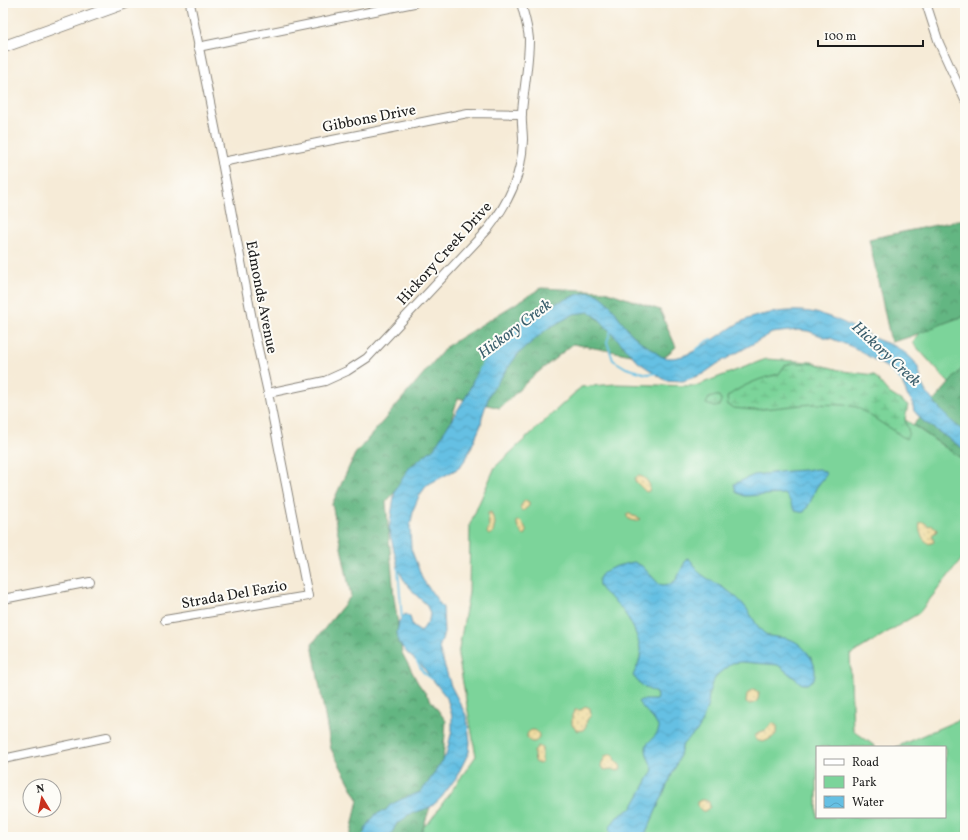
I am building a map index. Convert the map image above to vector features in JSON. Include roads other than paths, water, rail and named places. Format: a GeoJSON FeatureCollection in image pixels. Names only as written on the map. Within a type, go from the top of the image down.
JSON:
{"type":"FeatureCollection","features":[{"type":"Feature","properties":{"kind":"street"},"geometry":{"type":"LineString","coordinates":[[3,47],[125,3]]}},
{"type":"Feature","properties":{"kind":"street","name":"Edmonds Avenue"},"geometry":{"type":"LineString","coordinates":[[190,3],[253,328],[268,393],[308,596]]}},
{"type":"Feature","properties":{"kind":"street"},"geometry":{"type":"LineString","coordinates":[[198,47],[414,3]]}},
{"type":"Feature","properties":{"kind":"street","name":"Hickory Creek Drive"},"geometry":{"type":"LineString","coordinates":[[268,393],[325,381],[347,371],[367,358],[488,229],[502,211],[514,188],[520,168],[523,140],[522,114],[529,38],[521,3]]}},
{"type":"Feature","properties":{"kind":"street"},"geometry":{"type":"LineString","coordinates":[[926,3],[939,43],[965,100]]}},
{"type":"Feature","properties":{"kind":"street","name":"Gibbons Drive"},"geometry":{"type":"LineString","coordinates":[[222,162],[468,113],[522,114]]}},
{"type":"Feature","properties":{"kind":"street"},"geometry":{"type":"LineString","coordinates":[[3,599],[90,582]]}},
{"type":"Feature","properties":{"kind":"street","name":"Strada Del Fazio"},"geometry":{"type":"LineString","coordinates":[[165,620],[308,596]]}},
{"type":"Feature","properties":{"kind":"street"},"geometry":{"type":"LineString","coordinates":[[3,759],[107,737]]}},
{"type":"Feature","properties":{"kind":"water"},"geometry":{"type":"Polygon","coordinates":[[[589,292],[596,293],[602,297],[612,307],[632,334],[663,357],[672,358],[693,352],[741,322],[762,315],[786,311],[800,311],[820,314],[838,320],[876,339],[894,346],[911,358],[918,368],[925,390],[935,404],[965,432],[965,450],[923,421],[914,411],[912,401],[908,397],[899,375],[855,348],[808,331],[798,330],[772,333],[717,364],[703,374],[683,381],[665,380],[638,362],[598,318],[589,312],[574,314],[547,329],[518,354],[490,393],[482,417],[481,425],[467,457],[459,468],[427,485],[419,496],[414,508],[410,526],[411,549],[423,580],[443,608],[444,633],[439,648],[451,686],[467,717],[470,742],[469,752],[456,778],[441,798],[431,807],[408,815],[401,822],[397,823],[390,837],[364,837],[365,829],[376,814],[386,810],[390,805],[402,799],[420,792],[427,784],[446,755],[452,730],[452,716],[447,698],[422,666],[408,654],[398,642],[397,632],[399,621],[405,614],[410,617],[413,627],[421,632],[429,620],[430,613],[426,604],[416,595],[399,571],[389,530],[395,490],[409,468],[434,448],[467,395],[474,378],[496,345],[511,328],[520,321],[544,308],[579,294],[589,292]]]}},
{"type":"Feature","properties":{"kind":"water"},"geometry":{"type":"Polygon","coordinates":[[[819,469],[825,472],[826,475],[816,488],[810,503],[804,512],[796,511],[787,496],[784,494],[744,496],[736,492],[734,484],[754,475],[819,469]]]}},
{"type":"Feature","properties":{"kind":"water"},"geometry":{"type":"Polygon","coordinates":[[[687,558],[701,574],[736,597],[747,609],[758,627],[764,633],[769,636],[792,640],[802,647],[814,664],[814,679],[807,684],[802,684],[778,665],[742,662],[732,663],[718,674],[712,683],[708,704],[702,723],[698,730],[683,744],[678,761],[646,833],[646,837],[611,837],[609,828],[617,817],[632,808],[653,770],[646,751],[646,746],[659,728],[638,702],[641,700],[656,700],[657,697],[656,693],[642,686],[633,676],[640,658],[637,636],[630,621],[621,608],[600,588],[599,580],[601,575],[611,568],[634,562],[642,566],[659,584],[670,584],[676,580],[687,558]]]}},
{"type":"Feature","properties":{"kind":"waterway","name":"Hickory Creek"},"geometry":{"type":"LineString","coordinates":[[611,330],[607,342],[613,360],[626,368],[647,374],[657,373]]}},
{"type":"Feature","properties":{"kind":"waterway","name":"Hickory Creek"},"geometry":{"type":"LineString","coordinates":[[696,350],[707,341],[712,340]]}},
{"type":"Feature","properties":{"kind":"waterway","name":"Hickory Creek"},"geometry":{"type":"LineString","coordinates":[[479,372],[483,362],[489,358]]}},
{"type":"Feature","properties":{"kind":"waterway","name":"Hickory Creek"},"geometry":{"type":"LineString","coordinates":[[891,370],[902,381]]}},
{"type":"Feature","properties":{"kind":"waterway","name":"Hickory Creek"},"geometry":{"type":"LineString","coordinates":[[398,568],[402,620]]}},
{"type":"Feature","properties":{"kind":"waterway","name":"Hickory Creek"},"geometry":{"type":"LineString","coordinates":[[416,660],[423,672],[432,679]]}},
{"type":"Feature","properties":{"kind":"waterway","name":"Hickory Creek"},"geometry":{"type":"LineString","coordinates":[[362,837],[366,833]]}}]}
